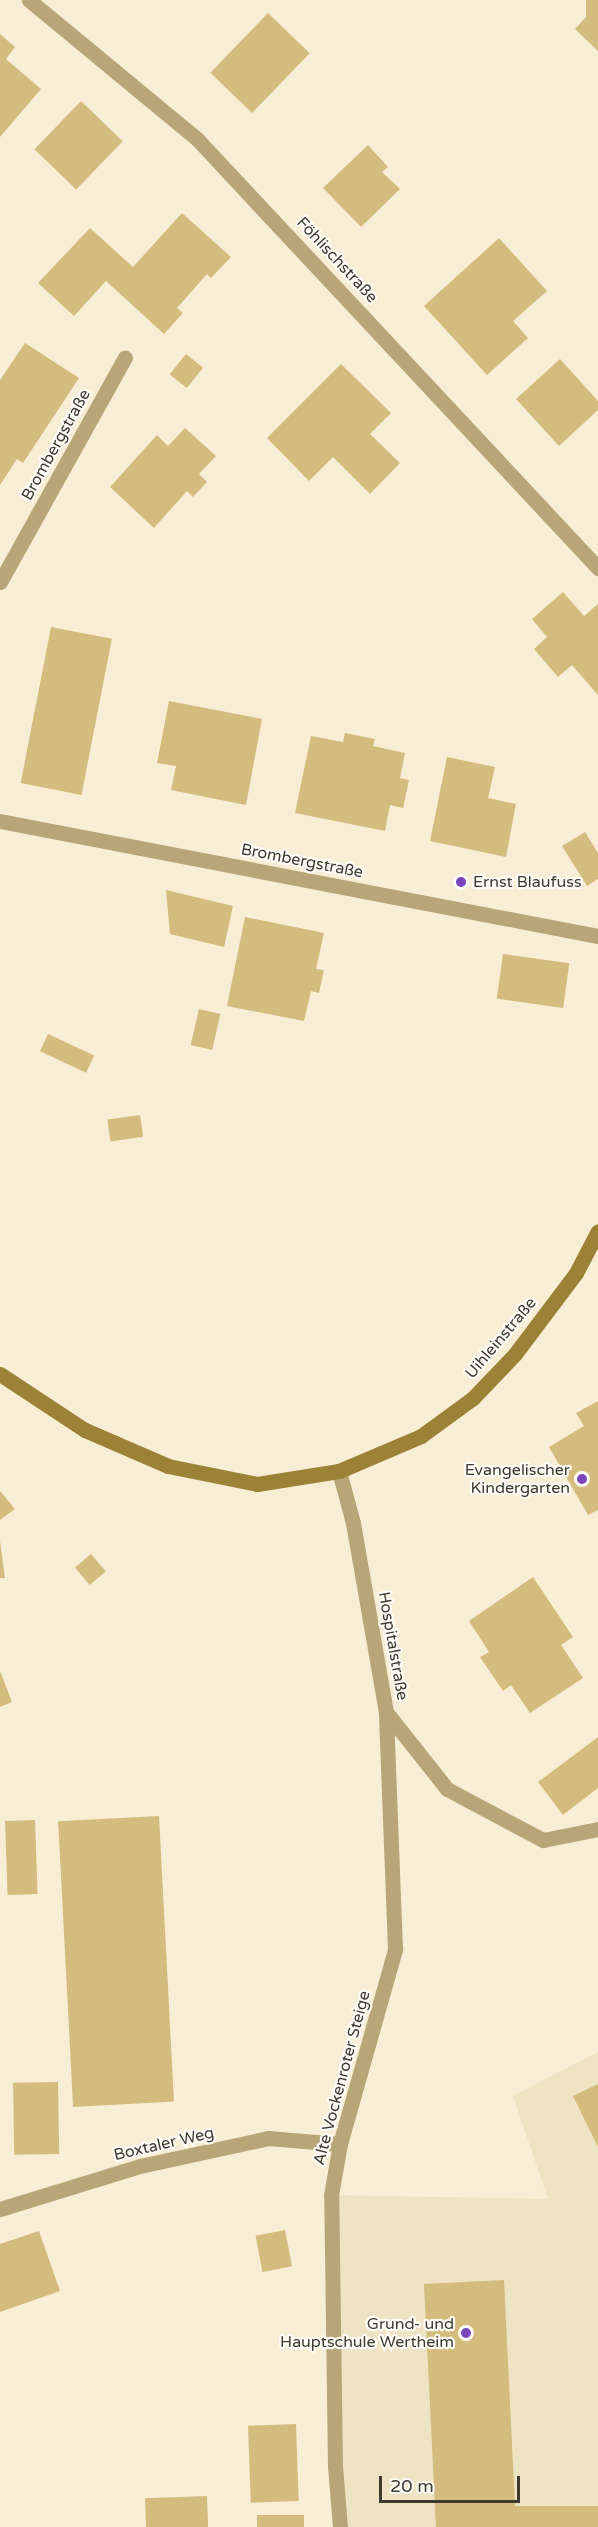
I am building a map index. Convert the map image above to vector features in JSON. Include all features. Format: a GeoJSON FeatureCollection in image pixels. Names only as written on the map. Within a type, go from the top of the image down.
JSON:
{"type":"FeatureCollection","features":[{"type":"Feature","properties":{"kind":"main road","name":"Uihleinstraße"},"geometry":{"type":"LineString","coordinates":[[0,1374],[85,1430],[168,1466],[257,1485],[339,1471],[421,1436],[473,1398],[515,1354],[576,1273],[598,1231]]}},
{"type":"Feature","properties":{"kind":"street","name":"Föhlischstraße"},"geometry":{"type":"LineString","coordinates":[[29,0],[198,140],[598,568]]}},
{"type":"Feature","properties":{"kind":"street","name":"Brombergstraße"},"geometry":{"type":"LineString","coordinates":[[0,582],[125,357]]}},
{"type":"Feature","properties":{"kind":"street","name":"Brombergstraße"},"geometry":{"type":"LineString","coordinates":[[0,821],[598,936]]}},
{"type":"Feature","properties":{"kind":"street","name":"Hospitalstraße"},"geometry":{"type":"LineString","coordinates":[[339,1471],[353,1524],[386,1712],[447,1789],[543,1840],[598,1829]]}},
{"type":"Feature","properties":{"kind":"street","name":"Alte Vockenroter Steige"},"geometry":{"type":"LineString","coordinates":[[340,2527],[335,2466],[331,2195],[340,2144],[395,1949],[386,1712]]}},
{"type":"Feature","properties":{"kind":"street","name":"Boxtaler Weg"},"geometry":{"type":"LineString","coordinates":[[0,2209],[140,2166],[268,2138],[340,2144]]}},
{"type":"Feature","properties":{"kind":"shaded area","name":"Grund- und Hauptschule Wertheim"},"geometry":{"type":"Polygon","coordinates":[[[598,2052],[598,2527],[340,2527],[331,2195],[548,2199],[513,2096],[598,2052]]]}},
{"type":"Feature","properties":{"kind":"building"},"geometry":{"type":"Polygon","coordinates":[[[586,0],[598,0],[598,51],[575,29],[586,17],[586,0]]]}},
{"type":"Feature","properties":{"kind":"building"},"geometry":{"type":"Polygon","coordinates":[[[268,13],[310,53],[252,113],[210,73],[268,13]]]}},
{"type":"Feature","properties":{"kind":"building"},"geometry":{"type":"Polygon","coordinates":[[[0,34],[15,47],[6,59],[41,89],[0,137],[0,34]]]}},
{"type":"Feature","properties":{"kind":"building"},"geometry":{"type":"Polygon","coordinates":[[[81,101],[123,141],[76,189],[34,149],[81,101]]]}},
{"type":"Feature","properties":{"kind":"building"},"geometry":{"type":"Polygon","coordinates":[[[368,145],[388,167],[382,172],[400,189],[361,227],[323,188],[368,145]]]}},
{"type":"Feature","properties":{"kind":"building"},"geometry":{"type":"Polygon","coordinates":[[[182,213],[231,257],[211,278],[207,274],[177,308],[183,313],[164,334],[106,281],[74,316],[38,283],[90,228],[133,267],[182,213]]]}},
{"type":"Feature","properties":{"kind":"building"},"geometry":{"type":"Polygon","coordinates":[[[499,238],[547,291],[513,321],[528,338],[487,375],[424,306],[499,238]]]}},
{"type":"Feature","properties":{"kind":"building"},"geometry":{"type":"Polygon","coordinates":[[[25,343],[79,378],[23,463],[17,459],[0,485],[0,380],[25,343]]]}},
{"type":"Feature","properties":{"kind":"building"},"geometry":{"type":"Polygon","coordinates":[[[186,354],[203,368],[187,388],[170,374],[186,354]]]}},
{"type":"Feature","properties":{"kind":"building"},"geometry":{"type":"Polygon","coordinates":[[[560,359],[598,401],[598,410],[559,446],[516,399],[560,359]]]}},
{"type":"Feature","properties":{"kind":"building"},"geometry":{"type":"Polygon","coordinates":[[[341,364],[391,413],[370,434],[400,463],[370,494],[333,457],[309,481],[267,438],[341,364]]]}},
{"type":"Feature","properties":{"kind":"building"},"geometry":{"type":"Polygon","coordinates":[[[185,428],[216,456],[199,474],[207,482],[193,497],[187,491],[154,528],[110,487],[157,435],[168,446],[185,428]]]}},
{"type":"Feature","properties":{"kind":"building"},"geometry":{"type":"Polygon","coordinates":[[[563,592],[584,616],[598,604],[598,695],[572,665],[558,677],[534,649],[547,637],[532,619],[563,592]]]}},
{"type":"Feature","properties":{"kind":"building"},"geometry":{"type":"Polygon","coordinates":[[[51,627],[112,639],[82,795],[21,783],[51,627]]]}},
{"type":"Feature","properties":{"kind":"building"},"geometry":{"type":"Polygon","coordinates":[[[169,701],[262,719],[246,805],[171,790],[176,766],[157,763],[169,701]]]}},
{"type":"Feature","properties":{"kind":"building"},"geometry":{"type":"Polygon","coordinates":[[[345,733],[375,739],[373,746],[405,753],[400,778],[409,780],[403,808],[390,805],[385,831],[295,813],[311,736],[343,742],[345,733]]]}},
{"type":"Feature","properties":{"kind":"building"},"geometry":{"type":"Polygon","coordinates":[[[447,757],[495,767],[488,798],[516,804],[506,857],[430,841],[447,757]]]}},
{"type":"Feature","properties":{"kind":"building"},"geometry":{"type":"Polygon","coordinates":[[[585,832],[598,853],[598,879],[587,886],[562,846],[585,832]]]}},
{"type":"Feature","properties":{"kind":"building"},"geometry":{"type":"Polygon","coordinates":[[[166,890],[233,906],[224,947],[170,934],[166,890]]]}},
{"type":"Feature","properties":{"kind":"building"},"geometry":{"type":"Polygon","coordinates":[[[245,917],[324,933],[316,969],[324,970],[319,993],[311,991],[304,1021],[227,1006],[245,917]]]}},
{"type":"Feature","properties":{"kind":"building"},"geometry":{"type":"Polygon","coordinates":[[[503,954],[569,963],[563,1008],[497,999],[503,954]]]}},
{"type":"Feature","properties":{"kind":"building"},"geometry":{"type":"Polygon","coordinates":[[[199,1009],[220,1014],[212,1050],[191,1045],[199,1009]]]}},
{"type":"Feature","properties":{"kind":"building"},"geometry":{"type":"Polygon","coordinates":[[[48,1034],[94,1056],[86,1073],[40,1051],[48,1034]]]}},
{"type":"Feature","properties":{"kind":"building"},"geometry":{"type":"Polygon","coordinates":[[[140,1115],[143,1137],[110,1141],[107,1120],[140,1115]]]}},
{"type":"Feature","properties":{"kind":"building","name":"Evangelischer Kindergarten"},"geometry":{"type":"Polygon","coordinates":[[[598,1401],[598,1510],[588,1515],[549,1447],[584,1426],[576,1413],[598,1401]]]}},
{"type":"Feature","properties":{"kind":"building"},"geometry":{"type":"Polygon","coordinates":[[[0,1491],[15,1509],[0,1520],[0,1491]]]}},
{"type":"Feature","properties":{"kind":"building"},"geometry":{"type":"Polygon","coordinates":[[[0,1541],[5,1578],[0,1578],[0,1541]]]}},
{"type":"Feature","properties":{"kind":"building"},"geometry":{"type":"Polygon","coordinates":[[[91,1554],[106,1572],[90,1585],[75,1567],[91,1554]]]}},
{"type":"Feature","properties":{"kind":"building"},"geometry":{"type":"Polygon","coordinates":[[[533,1577],[573,1637],[561,1645],[583,1678],[530,1713],[511,1685],[503,1691],[480,1657],[489,1652],[469,1621],[533,1577]]]}},
{"type":"Feature","properties":{"kind":"building"},"geometry":{"type":"Polygon","coordinates":[[[0,1671],[12,1702],[0,1707],[0,1671]]]}},
{"type":"Feature","properties":{"kind":"building"},"geometry":{"type":"Polygon","coordinates":[[[598,1737],[598,1788],[563,1815],[538,1782],[598,1737]]]}},
{"type":"Feature","properties":{"kind":"building"},"geometry":{"type":"Polygon","coordinates":[[[159,1816],[174,2102],[73,2107],[58,1821],[159,1816]]]}},
{"type":"Feature","properties":{"kind":"building"},"geometry":{"type":"Polygon","coordinates":[[[35,1820],[38,1894],[8,1895],[5,1821],[35,1820]]]}},
{"type":"Feature","properties":{"kind":"building"},"geometry":{"type":"Polygon","coordinates":[[[58,2082],[59,2154],[14,2155],[13,2083],[58,2082]]]}},
{"type":"Feature","properties":{"kind":"building"},"geometry":{"type":"Polygon","coordinates":[[[598,2084],[598,2147],[573,2096],[598,2084]]]}},
{"type":"Feature","properties":{"kind":"building"},"geometry":{"type":"Polygon","coordinates":[[[285,2230],[292,2266],[263,2272],[256,2236],[285,2230]]]}},
{"type":"Feature","properties":{"kind":"building"},"geometry":{"type":"Polygon","coordinates":[[[39,2231],[60,2291],[0,2312],[0,2244],[39,2231]]]}},
{"type":"Feature","properties":{"kind":"building"},"geometry":{"type":"Polygon","coordinates":[[[504,2280],[515,2506],[598,2506],[598,2527],[436,2527],[424,2284],[504,2280]]]}},
{"type":"Feature","properties":{"kind":"building"},"geometry":{"type":"Polygon","coordinates":[[[296,2424],[299,2501],[251,2503],[248,2426],[296,2424]]]}},
{"type":"Feature","properties":{"kind":"building"},"geometry":{"type":"Polygon","coordinates":[[[207,2496],[208,2527],[146,2527],[145,2498],[207,2496]]]}},
{"type":"Feature","properties":{"kind":"building"},"geometry":{"type":"Polygon","coordinates":[[[257,2515],[304,2515],[304,2527],[257,2527],[257,2515]]]}},
{"type":"Feature","properties":{"kind":"place","name":"Ernst Blaufuss"},"geometry":{"type":"Point","coordinates":[461,882]}},
{"type":"Feature","properties":{"kind":"place","name":"Evangelischer Kindergarten"},"geometry":{"type":"Point","coordinates":[582,1479]}},
{"type":"Feature","properties":{"kind":"place","name":"Grund- und Hauptschule Wertheim"},"geometry":{"type":"Point","coordinates":[466,2333]}}]}
